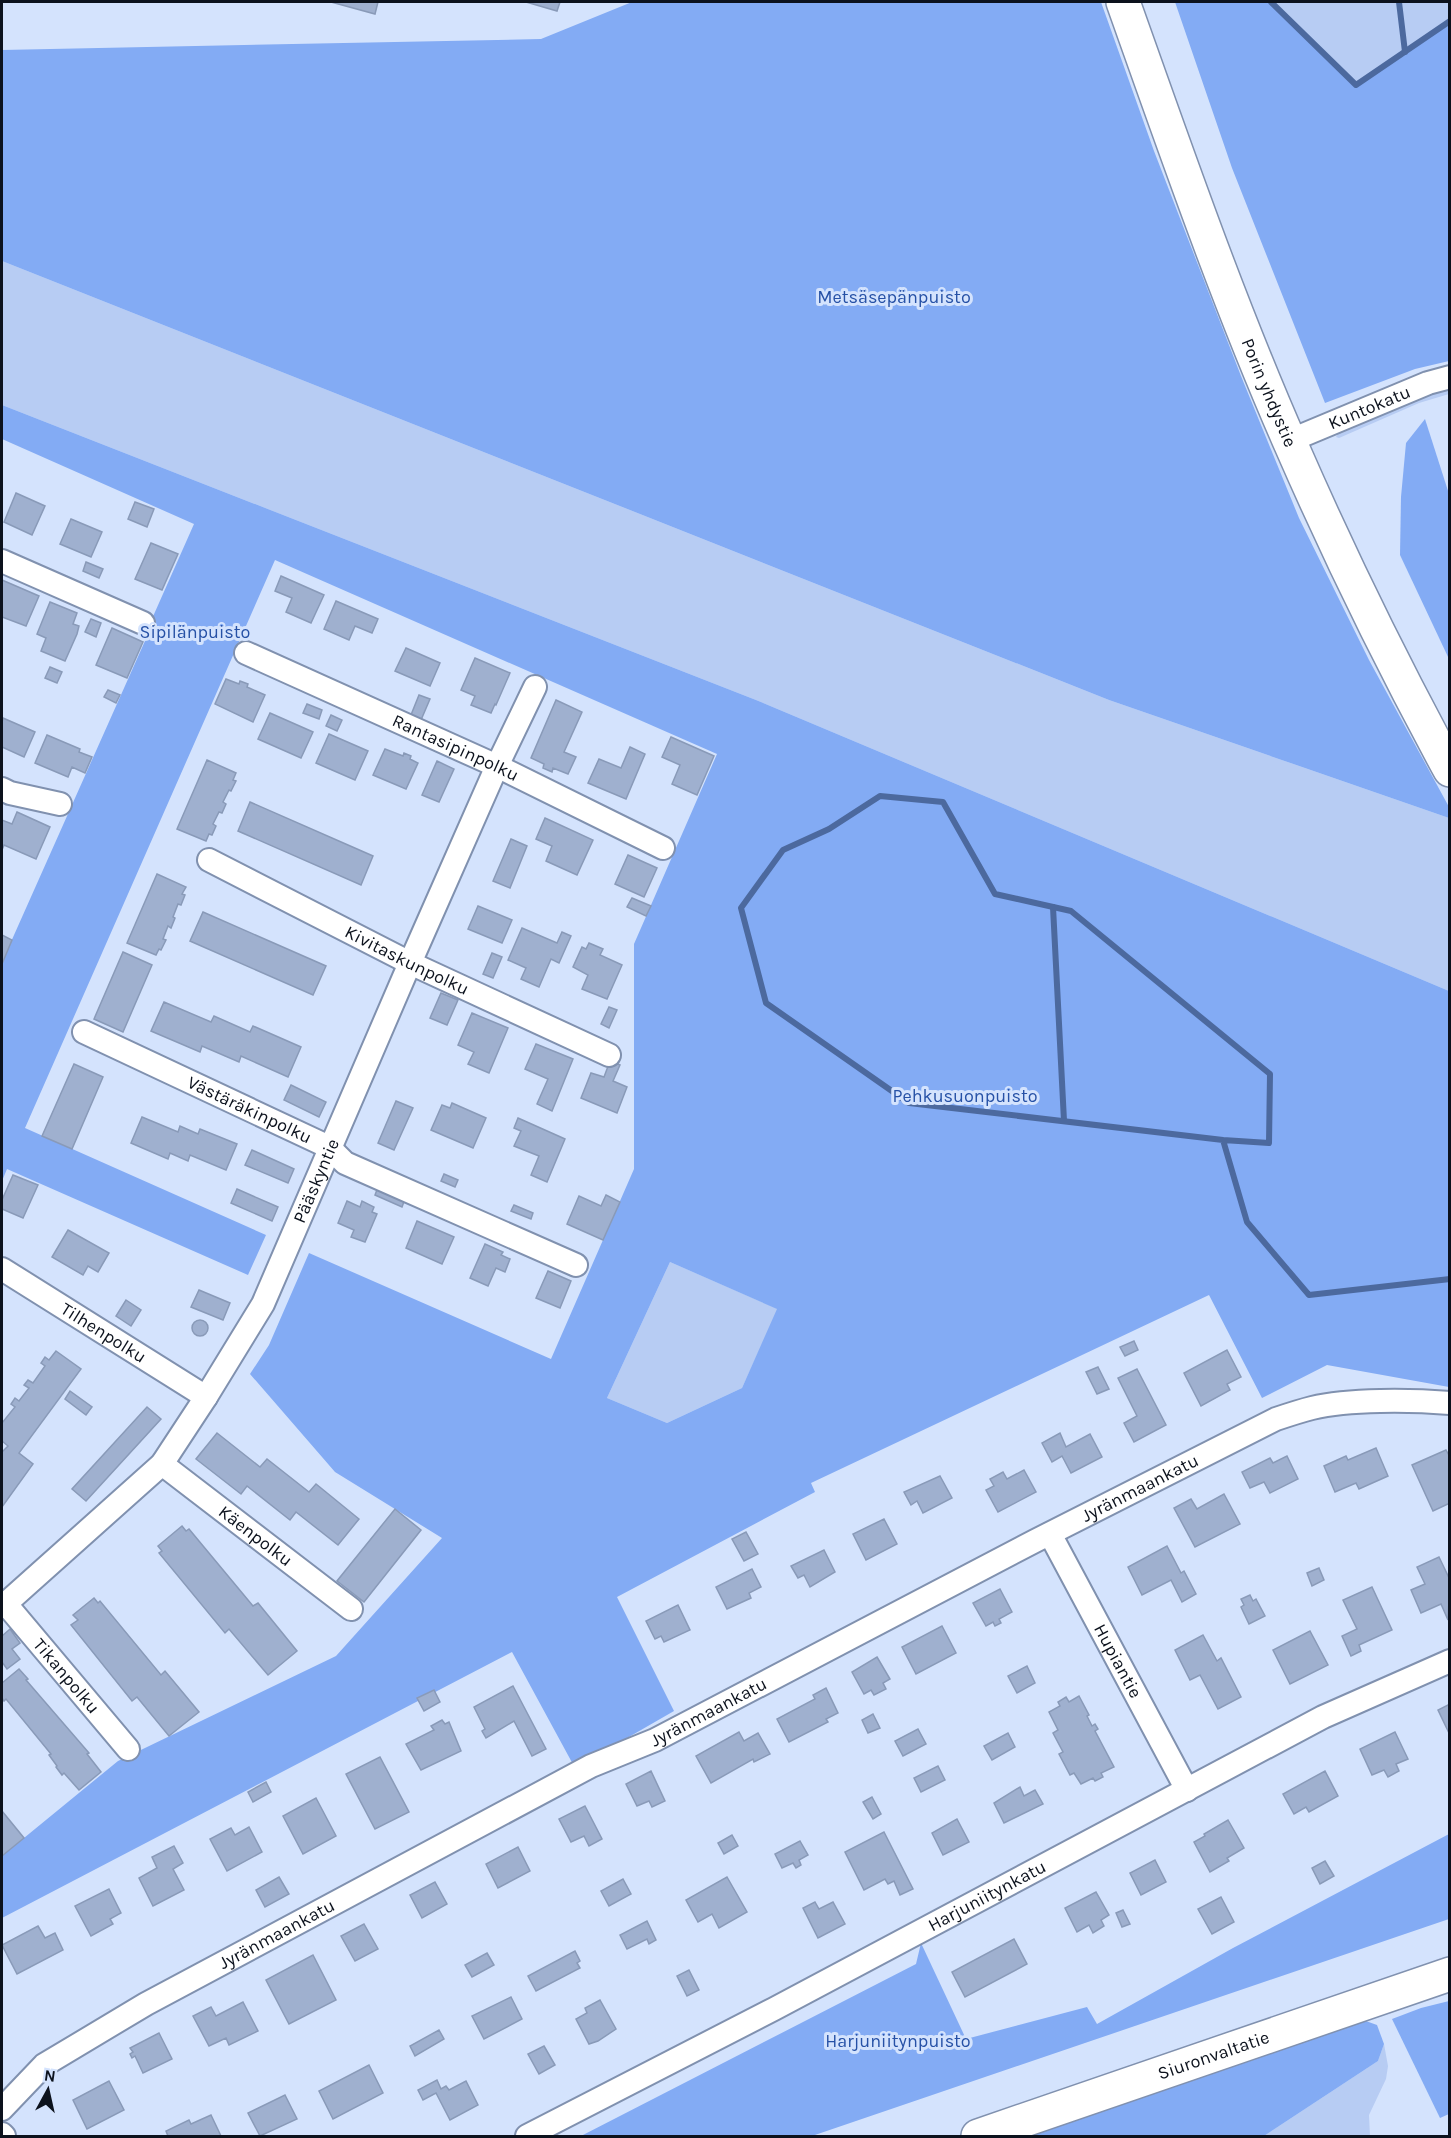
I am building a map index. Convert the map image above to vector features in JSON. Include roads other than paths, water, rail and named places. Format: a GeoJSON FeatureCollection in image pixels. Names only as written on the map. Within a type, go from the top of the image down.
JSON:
{"type":"FeatureCollection","features":[{"type":"Feature","properties":{"kind":"main road","name":"Porin yhdystie"},"geometry":{"type":"LineString","coordinates":[[1123,2],[1243,327],[1289,441],[1406,688],[1449,770]]}},
{"type":"Feature","properties":{"kind":"main road","name":"Siuronvaltatie"},"geometry":{"type":"LineString","coordinates":[[978,2136],[1449,1974]]}},
{"type":"Feature","properties":{"kind":"street","name":"Kuntokatu"},"geometry":{"type":"LineString","coordinates":[[1289,441],[1428,383],[1449,377]]}},
{"type":"Feature","properties":{"kind":"street"},"geometry":{"type":"LineString","coordinates":[[2,561],[143,623]]}},
{"type":"Feature","properties":{"kind":"street","name":"Rantasipinpolku"},"geometry":{"type":"LineString","coordinates":[[246,653],[497,766],[663,848]]}},
{"type":"Feature","properties":{"kind":"street","name":"Pääskyntie"},"geometry":{"type":"LineString","coordinates":[[5,1598],[162,1464],[206,1397],[262,1304],[497,766],[536,687]]}},
{"type":"Feature","properties":{"kind":"street"},"geometry":{"type":"LineString","coordinates":[[2,789],[10,793],[60,804]]}},
{"type":"Feature","properties":{"kind":"street","name":"Kivitaskunpolku"},"geometry":{"type":"LineString","coordinates":[[209,860],[410,963],[609,1055]]}},
{"type":"Feature","properties":{"kind":"street","name":"Västäräkinpolku"},"geometry":{"type":"LineString","coordinates":[[84,1032],[329,1147],[345,1163],[576,1265]]}},
{"type":"Feature","properties":{"kind":"street","name":"Tilhenpolku"},"geometry":{"type":"LineString","coordinates":[[2,1269],[206,1397]]}},
{"type":"Feature","properties":{"kind":"street","name":"Jyränmaankatu"},"geometry":{"type":"LineString","coordinates":[[2,2109],[44,2065],[146,2004],[591,1766],[655,1740],[1276,1419],[1314,1407],[1358,1402],[1449,1403]]}},
{"type":"Feature","properties":{"kind":"street","name":"Käenpolku"},"geometry":{"type":"LineString","coordinates":[[162,1464],[351,1609]]}},
{"type":"Feature","properties":{"kind":"street","name":"Hupiantie"},"geometry":{"type":"LineString","coordinates":[[1050,1534],[1187,1790]]}},
{"type":"Feature","properties":{"kind":"street","name":"Tikanpolku"},"geometry":{"type":"LineString","coordinates":[[5,1598],[128,1749]]}},
{"type":"Feature","properties":{"kind":"street","name":"Harjuniitynkatu"},"geometry":{"type":"LineString","coordinates":[[527,2136],[774,2009],[1323,1717],[1449,1661]]}},
{"type":"Feature","properties":{"kind":"waterway"},"geometry":{"type":"LineString","coordinates":[[1271,2],[1356,85],[1450,21]]}},
{"type":"Feature","properties":{"kind":"waterway"},"geometry":{"type":"LineString","coordinates":[[1399,2],[1405,52]]}},
{"type":"Feature","properties":{"kind":"waterway"},"geometry":{"type":"LineString","coordinates":[[1223,1140],[1269,1143],[1270,1074],[1071,911],[995,894],[943,802],[880,796],[829,829],[783,850],[741,908],[766,1003],[909,1103],[1223,1140],[1247,1222],[1309,1295],[1450,1279]]}},
{"type":"Feature","properties":{"kind":"waterway"},"geometry":{"type":"LineString","coordinates":[[1053,907],[1064,1121]]}},
{"type":"Feature","properties":{"kind":"park label","name":"Metsäsepänpuisto"},"geometry":{"type":"Point","coordinates":[894,297]}},
{"type":"Feature","properties":{"kind":"park label","name":"Sipilänpuisto"},"geometry":{"type":"Point","coordinates":[195,632]}},
{"type":"Feature","properties":{"kind":"park label","name":"Pehkusuonpuisto"},"geometry":{"type":"Point","coordinates":[965,1096]}},
{"type":"Feature","properties":{"kind":"park label","name":"Harjuniitynpuisto"},"geometry":{"type":"Point","coordinates":[898,2041]}}]}
